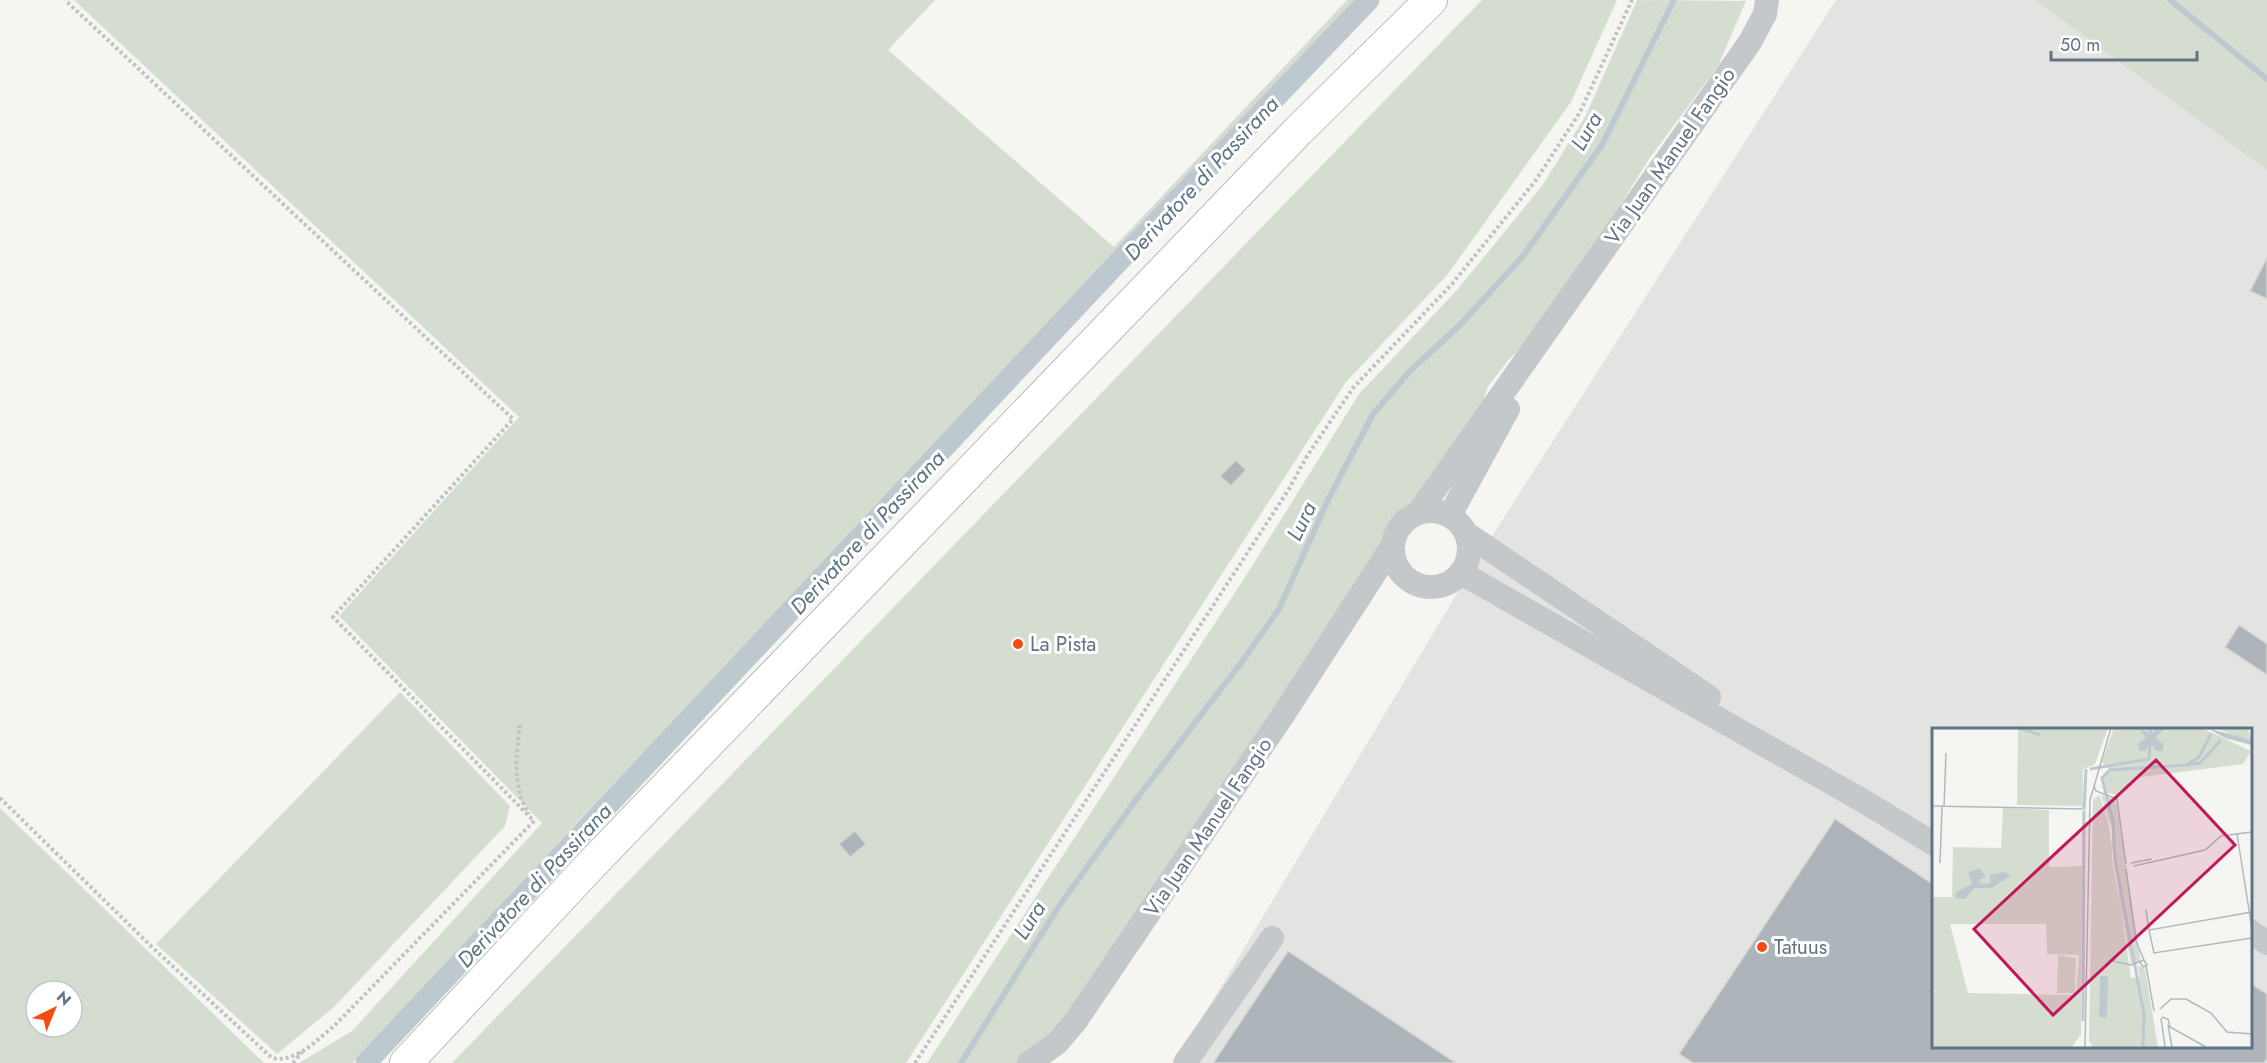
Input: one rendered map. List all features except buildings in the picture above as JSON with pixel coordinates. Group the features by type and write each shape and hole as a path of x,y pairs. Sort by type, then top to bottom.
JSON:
{"main road":[{"path":"406,1063 590,866 1207,225 1298,131 1431,0"}],"street":[{"name":"Via Juan Manuel Fangio","path":"1029,1063 1057,1043 1075,1022 1283,716 1372,579 1393,545 1395,534 1401,525 1419,512 1750,42 1765,14 1767,0"},
{"name":"Via Juan Manuel Fangio","path":"1450,515 1563,307"},
{"path":"1419,512 1440,511 1450,515 1460,523 1467,534 1860,800"},
{"path":"1393,545 1396,565 1401,573 1420,586 1431,588 1453,581 1461,573 1470,554 1467,534"},
{"path":"1372,579 1401,573"},
{"path":"1461,573 1932,843"},
{"path":"2252,932 2267,943"},
{"path":"1185,1063 1272,938"}],"path":[{"path":"65,0 513,419 333,616 534,821"},
{"path":"915,1063 1353,388 1452,284 1536,180 1580,112 1632,0"},
{"path":"520,725 515,765 525,807 534,821"},
{"path":"0,798 153,948 272,1058 282,1060 303,1051"},
{"path":"293,1063 303,1051 334,1026 534,821"}],"shaded area":[{"path":"74,0 935,0 888,50 1114,247 1347,0 1364,0 580,819 353,1063 299,1063 352,1031 542,823 339,616 519,417"},
{"name":"La Pista","path":"1482,0 1617,0 1571,102 1448,274 1346,382 906,1063 452,1063"},
{"path":"1637,0 1746,1 1718,66 1649,159 1543,329 1509,359 1487,388 1483,403 1070,1017 1017,1063 927,1063 1249,571 1359,394 1457,290 1542,186 1586,115"},
{"path":"1836,0 2035,0 2267,166 2267,1063 1175,1063 1485,547"},
{"path":"2035,0 2267,0 2267,170"},
{"path":"400,692 510,806 505,826 334,1007 277,1054 156,944"},
{"path":"0,808 264,1063 0,1063"}],"waterway":[{"name":"Derivatore di Passirana","path":"366,1063 1124,256 1369,0"},
{"name":"Lura","path":"961,1063 1059,906 1279,609 1328,500 1373,414 1411,370 1460,325 1523,256 1602,145 1674,0"},
{"name":"Lura","path":"2170,0 2267,79"}],"place":[{"name":"La Pista","path":"1018,644"},
{"name":"Tatuus","path":"1762,947"}]}
